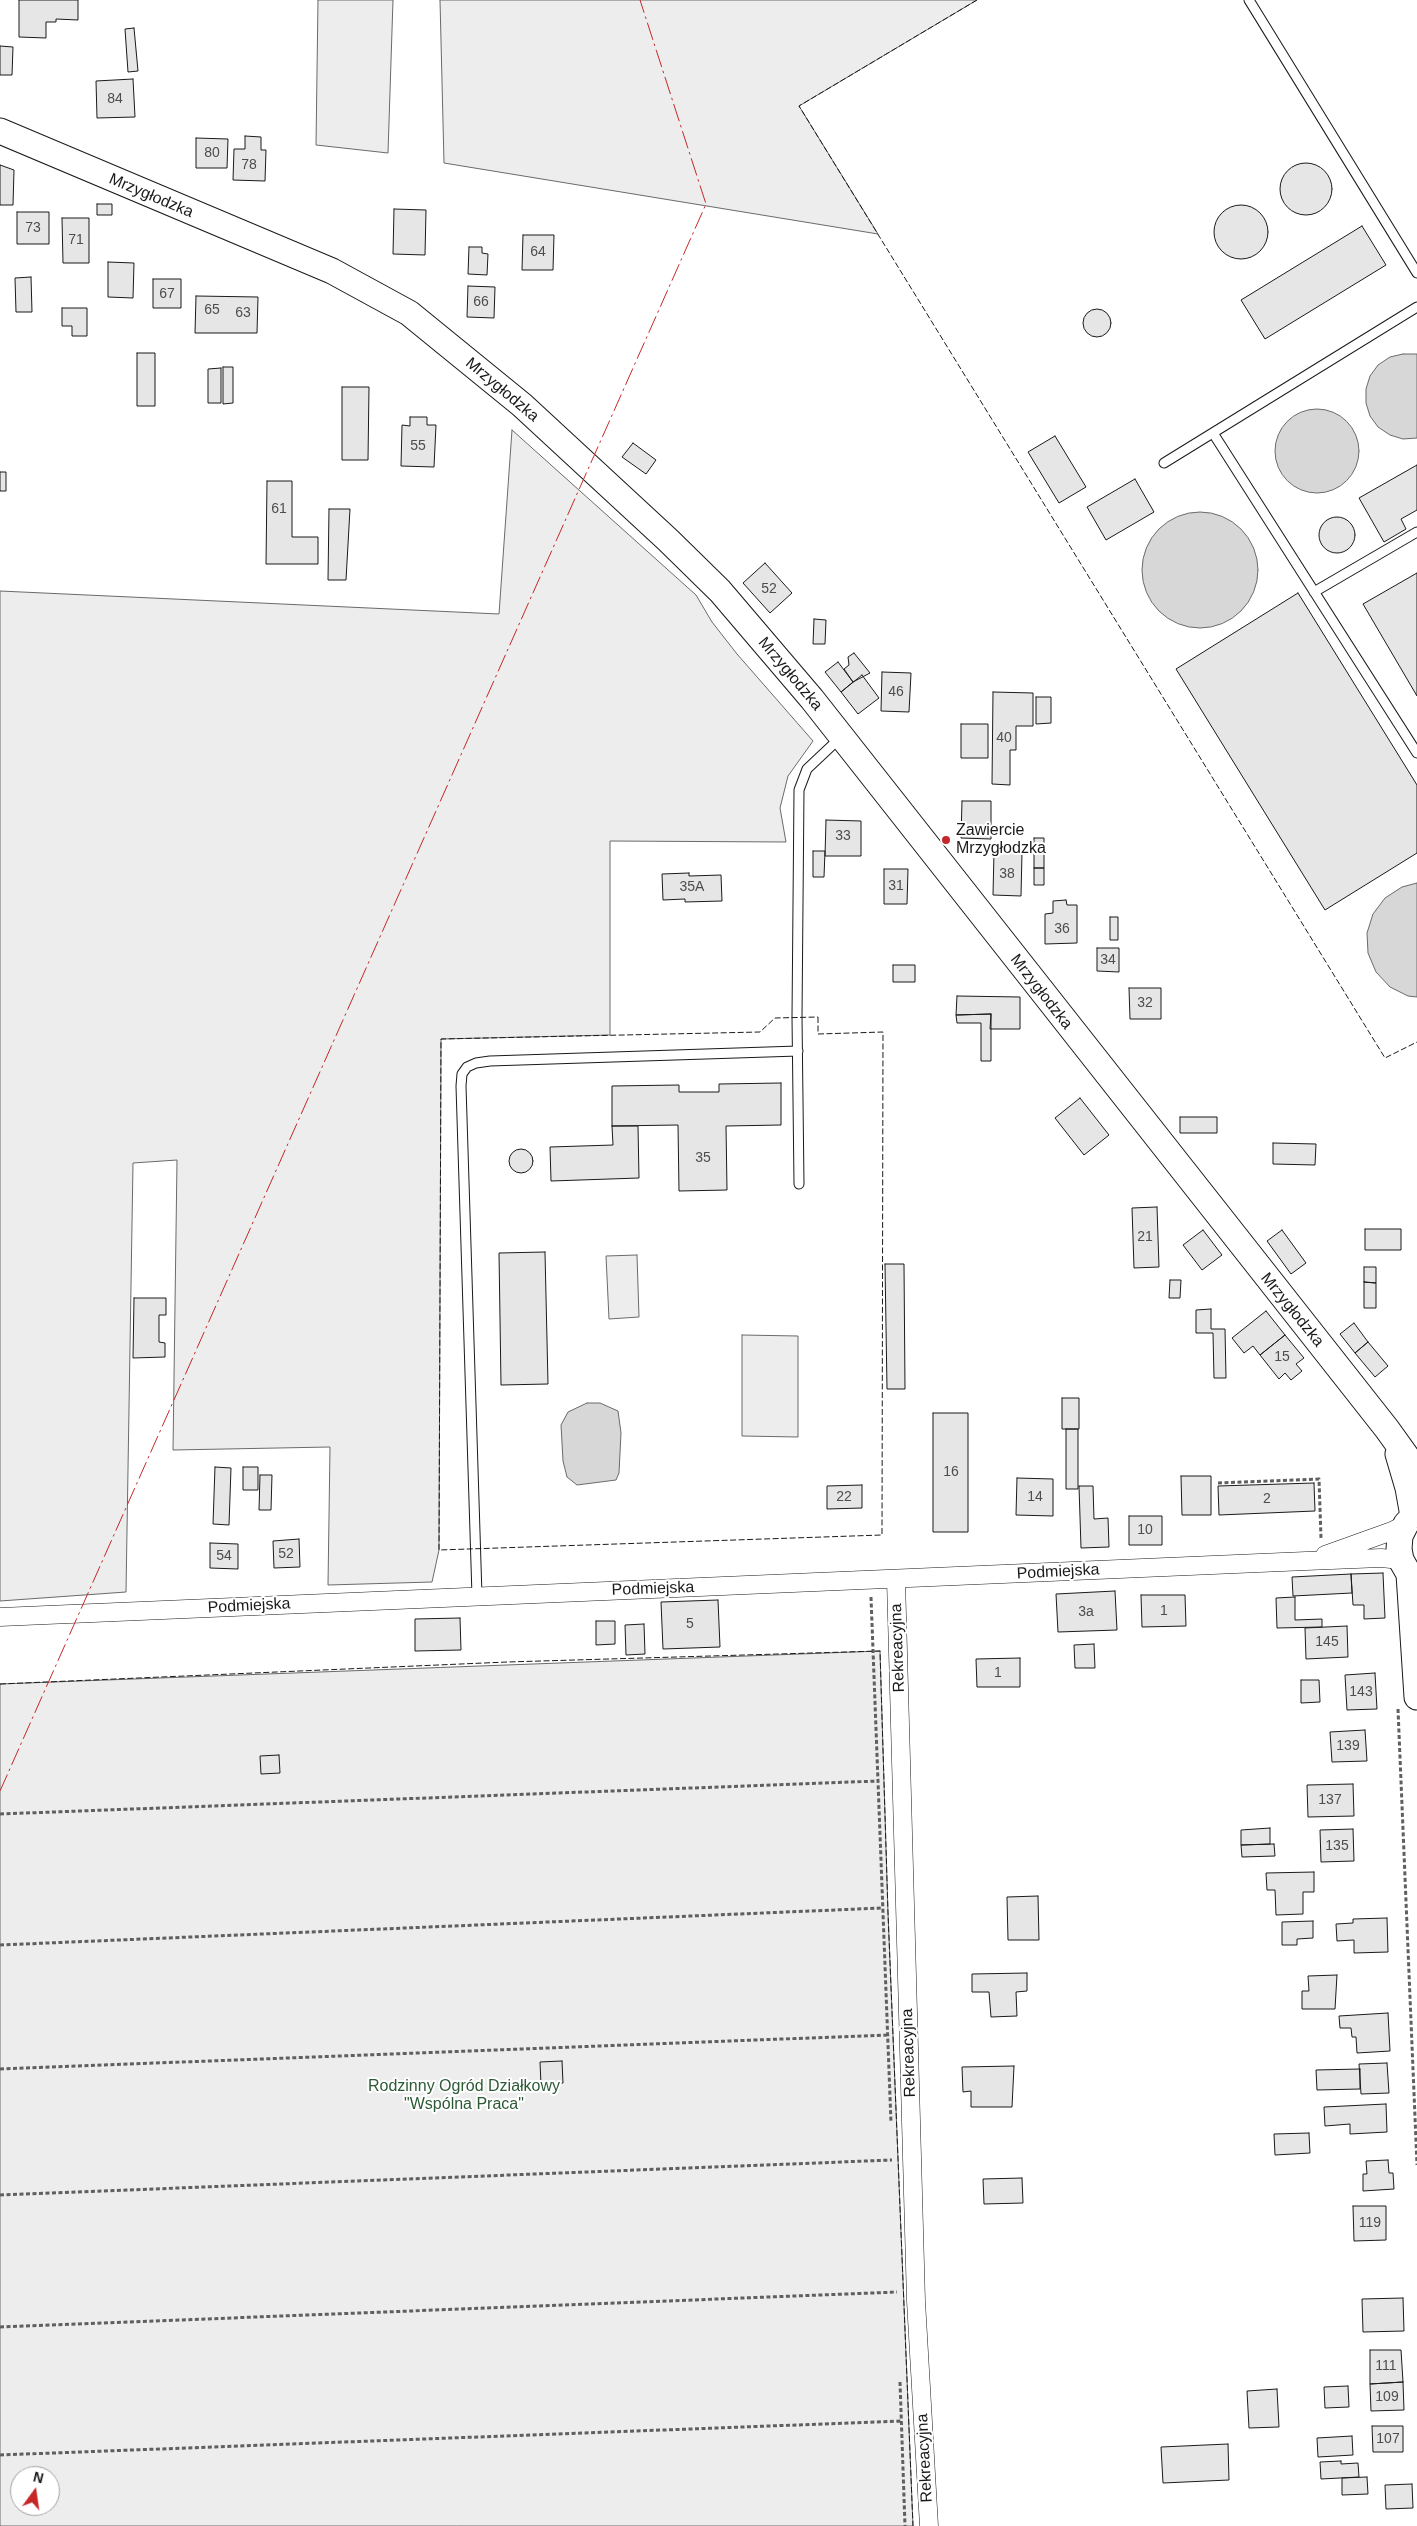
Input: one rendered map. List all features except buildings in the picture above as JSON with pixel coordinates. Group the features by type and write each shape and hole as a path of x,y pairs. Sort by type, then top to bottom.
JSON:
{"street":[{"name":"Mrzygłodzka","path":"0,131 332,271 409,313 522,405 696,566 766,644 841,737 1387,1429 1417,1471"},
{"name":"Mrzygłodzka","path":"1393,1439 1408,1488 1412,1517"},
{"name":"Podmiejska","path":"1306,1561 1392,1531 1412,1517"},
{"path":"1407,1701 1416,1650 1409,1572 1399,1548 1400,1536 1412,1517"},
{"name":"Podmiejska","path":"0,1618 1381,1558 1409,1572"},
{"name":"Rekreacyjna","path":"896,1580 916,2301 928,2526"}],"lane":[{"path":"1249,0 1417,273"},
{"path":"1164,463 1417,307"},
{"path":"1212,433 1417,753"},
{"path":"1314,592 1417,532"},
{"path":"799,1184 799,790 807,769 841,737"},
{"path":"477,1596 461,1096 462,1074 467,1067 476,1063 490,1061 798,1051"}],"path":[{"path":"1218,1483 1319,1479 1322,1546"},
{"path":"870,1581 891,2131"},
{"path":"1407,1701 1417,2165"},
{"path":"0,1814 878,1781"},
{"path":"0,1944 882,1908"},
{"path":"0,2069 887,2035"},
{"path":"892,2151 892,2170"},
{"path":"0,2195 892,2160"},
{"path":"896,2283 897,2302"},
{"path":"0,2328 897,2292"},
{"path":"900,2381 906,2526"},
{"path":"0,2454 902,2421"}],"shaded area":[{"path":"318,0 393,0 388,153 316,145"},
{"path":"440,0 977,0 799,106 878,234 444,163"},
{"path":"1403,354 1417,354 1417,438 1403,439 1390,435 1378,427 1370,416 1366,403 1366,389 1370,376 1378,365 1390,357"},
{"path":"1309,409 1325,409 1341,416 1352,427 1359,443 1356,467 1347,481 1341,486 1325,493 1309,493 1293,486 1282,475 1275,459 1275,443 1282,427 1293,416"},
{"path":"512,430 696,595 712,622 737,654 813,741 788,776 780,808 786,842 610,841 610,1035 441,1039 439,1550 432,1582 328,1585 330,1447 173,1450 177,1160 133,1163 126,1592 0,1601 0,591 499,614"},
{"path":"1200,512 1222,516 1241,529 1254,548 1258,570 1254,592 1241,611 1222,624 1200,628 1178,624 1159,611 1146,592 1142,570 1146,548 1159,529 1178,516"},
{"path":"1417,883 1417,997 1408,996 1390,987 1376,972 1368,953 1367,933 1373,914 1385,898 1402,887"},
{"path":"637,1255 639,1317 609,1319 606,1256"},
{"path":"742,1335 798,1336 798,1437 742,1436"},
{"path":"587,1403 600,1403 618,1411 621,1433 619,1473 616,1480 577,1485 567,1477 563,1461 561,1425 568,1412"},
{"name":"Rodzinny Ogród Działkowy \"Wspólna Praca\"","path":"880,1651 888,1913 913,2526 0,2526 0,1684"}],"fence":[{"path":"977,0 799,106 1385,1058 1417,1042"},
{"path":"818,1017 818,1034 883,1032 882,1535 439,1550 441,1039 760,1032 775,1018 818,1017"},
{"path":"0,1684 507,1662 880,1651 888,1913 913,2526"}],"power":[{"path":"0,1791 706,204 640,0"}],"place":[{"name":"Zawiercie Mrzygłodzka","path":"946,840"}]}
